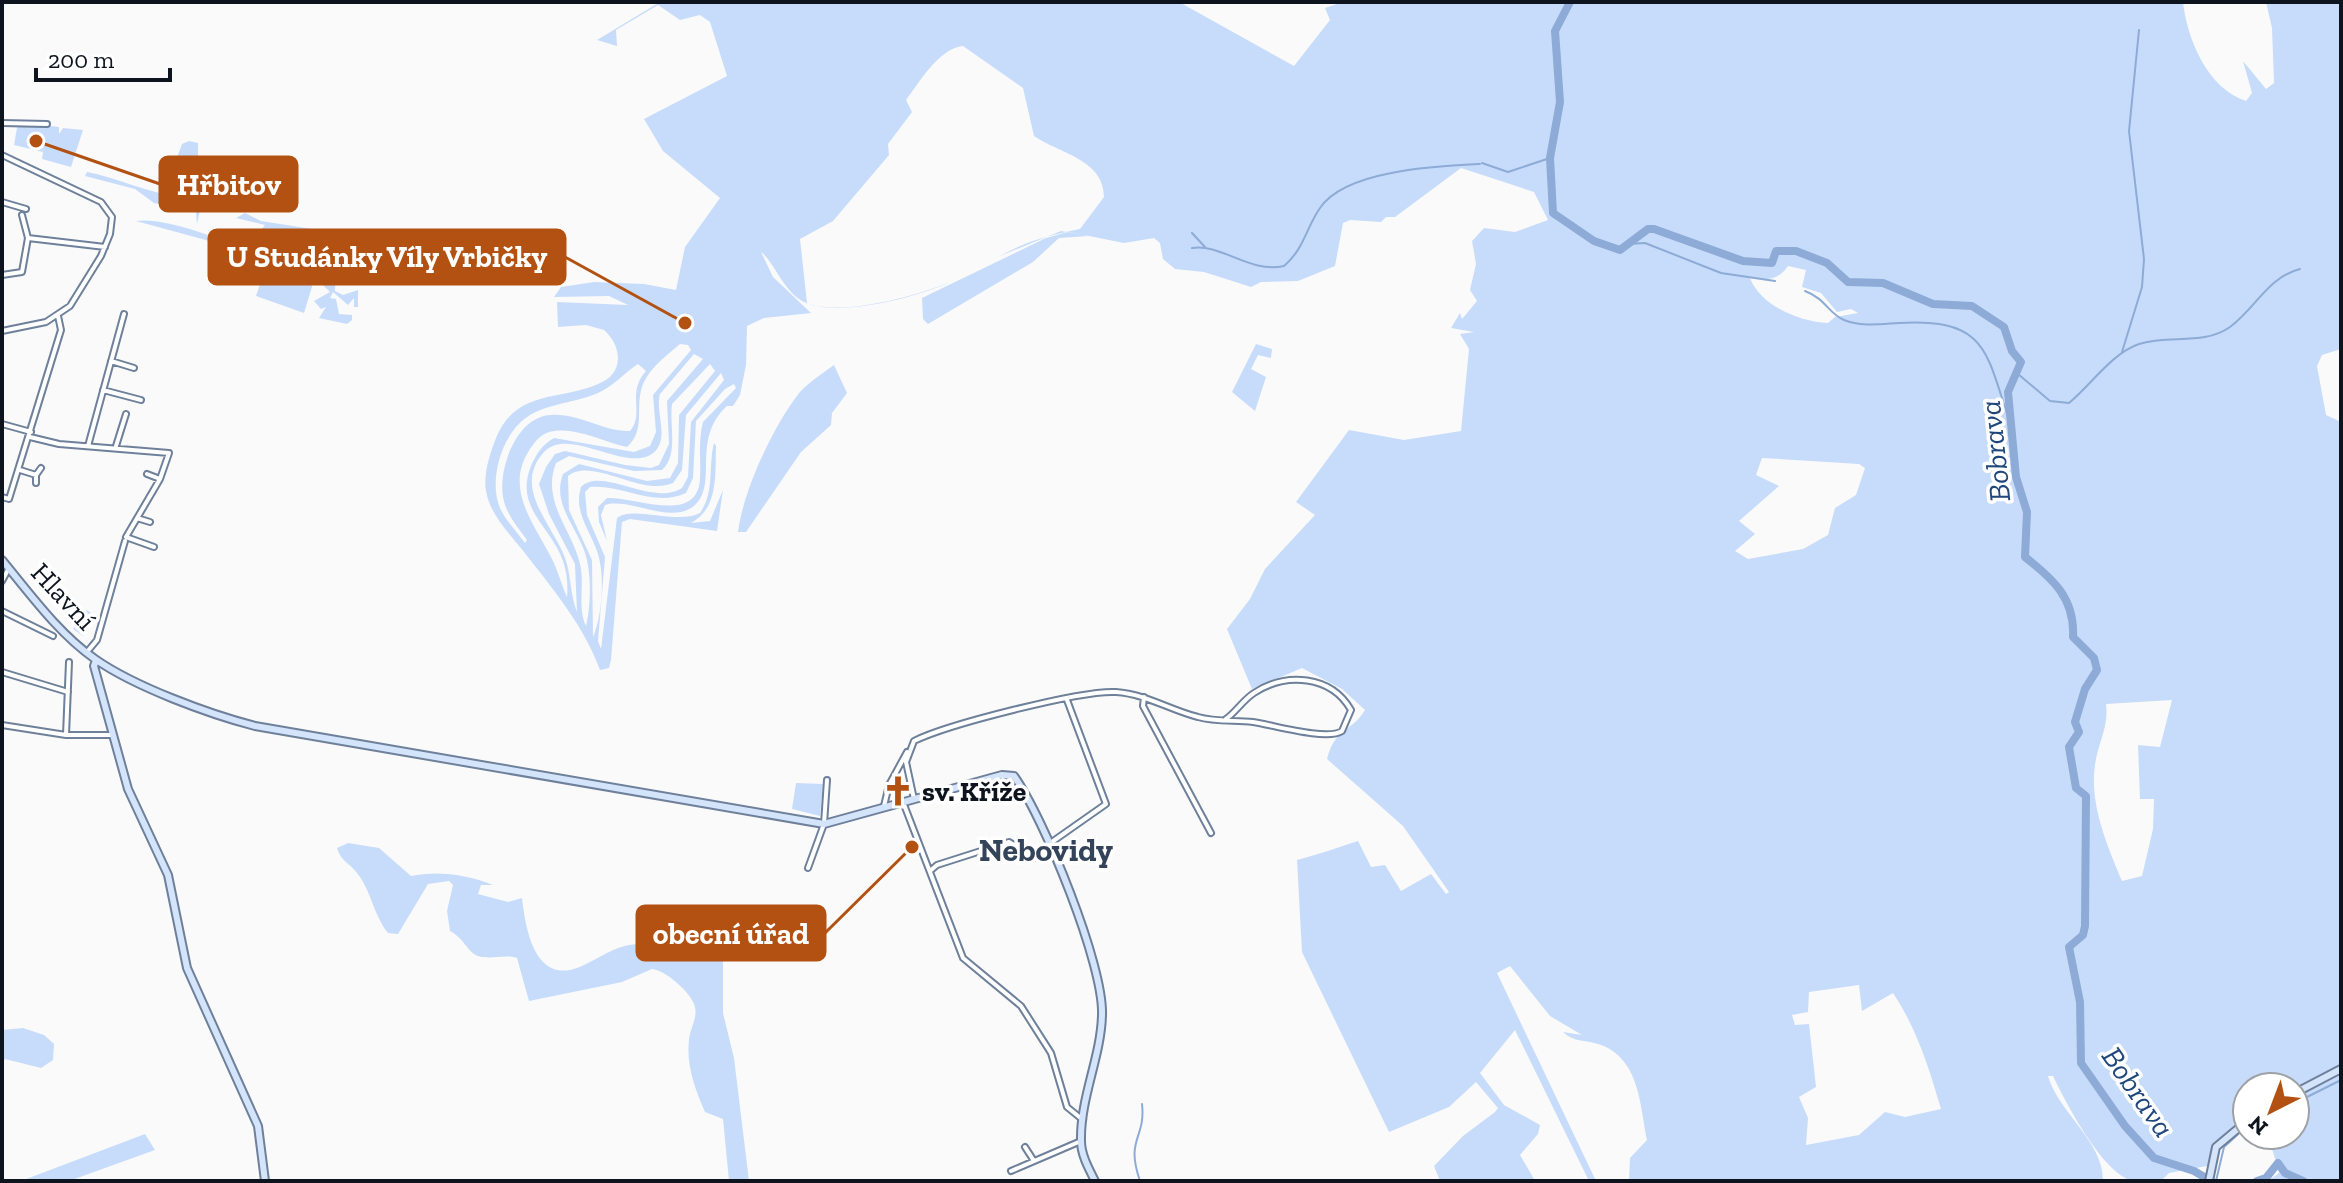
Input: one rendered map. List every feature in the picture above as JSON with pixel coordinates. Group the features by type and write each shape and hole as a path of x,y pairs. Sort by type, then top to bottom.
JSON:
{"street":[{"path":"2,123 47,124"},
{"path":"2,155 105,204 111,212 112,223 105,247 73,302 58,316 34,327 2,331"},
{"path":"2,202 26,209"},
{"path":"2,275 22,272 28,238 22,215"},
{"path":"28,238 105,247"},
{"path":"88,446 124,314"},
{"path":"2,497 9,499 20,470 61,330 58,316"},
{"path":"111,361 134,368"},
{"path":"103,390 141,400"},
{"path":"116,446 126,414"},
{"path":"2,424 31,434 88,446 116,446 169,453 160,479 126,537 154,547"},
{"path":"36,483 36,475 41,468"},
{"path":"20,470 36,475"},
{"path":"147,474 160,479"},
{"path":"137,518 150,522"},
{"path":"87,652 97,640 125,541"},
{"name":"Hlavní","path":"2,560 96,660 203,710 255,726 824,824"},
{"path":"2,581 9,568"},
{"path":"2,611 53,636"},
{"path":"96,660 112,735 128,789 168,875 187,968 258,1126 265,1181"},
{"path":"66,735 69,662"},
{"path":"2,672 68,692"},
{"path":"884,808 895,771 914,741 952,726 1067,700 1114,692 1144,697 1196,717 1226,719 1331,737 1347,725 1351,710 1338,695 1325,687 1295,678 1258,691 1226,719"},
{"path":"1144,697 1143,706 1211,833"},
{"path":"1049,844 1106,804 1067,700"},
{"path":"2,725 66,735 112,735"},
{"path":"908,750 906,762 914,799"},
{"path":"824,824 1002,775 1014,776 1029,797 1084,934 1101,1004 1102,1015 1081,1141 1095,1181"},
{"path":"808,868 824,824 827,780"},
{"path":"903,802 963,958 1021,1006 1051,1053 1067,1107 1083,1120"},
{"path":"930,871 937,865 1009,842 1035,858 1053,855"},
{"path":"2311,1085 2341,1069"},
{"path":"2210,1178 2216,1147 2231,1134"},
{"path":"1011,1171 1081,1141"},
{"path":"1025,1147 1034,1161"}],"shaded area":[{"path":"660,2 1179,2 1294,66 1330,20 1325,8 1343,2 2183,2 2189,31 2210,74 2233,95 2246,101 2252,93 2243,61 2266,89 2274,83 2272,28 2266,2 2341,2 2341,349 2322,355 2317,366 2326,415 2341,422 2341,1065 2311,1081 2311,1071 2231,1071 2231,1131 2214,1145 2207,1166 2169,1173 2161,1181 2141,1182 2119,1174 2096,1150 2053,1076 2048,1076 2061,1102 2096,1153 2103,1181 1629,1181 1630,1158 1647,1140 1636,1084 1630,1071 1612,1050 1575,1039 1563,1032 1582,1035 1550,1016 1510,966 1497,973 1596,1181 1589,1181 1515,1030 1480,1073 1504,1105 1540,1125 1538,1134 1520,1155 1534,1179 1440,1181 1434,1166 1463,1136 1498,1108 1476,1082 1449,1107 1389,1132 1302,952 1297,860 1358,841 1371,867 1385,865 1401,891 1431,874 1446,894 1449,892 1403,826 1327,759 1334,741 1365,710 1342,689 1302,668 1252,689 1227,629 1250,599 1265,569 1315,515 1296,502 1349,430 1404,440 1461,431 1469,349 1460,334 1474,332 1451,328 1460,313 1462,319 1477,301 1470,290 1476,264 1472,241 1484,228 1515,232 1548,220 1534,192 1461,168 1395,217 1386,217 1381,222 1350,220 1343,223 1335,266 1298,281 1261,282 1251,287 1204,272 1175,269 1163,259 1160,243 1154,238 1124,243 1089,236 1059,238 1033,262 928,324 923,319 922,298 1046,238 1080,229 1104,197 1102,184 1088,165 1034,136 1023,88 963,46 954,48 930,67 906,100 912,112 888,144 889,155 833,221 800,239 807,303 793,294 761,252 773,277 811,313 764,318 747,326 746,365 740,395 733,406 727,406 716,419 710,432 705,484 696,504 676,513 627,505 605,505 601,515 607,541 599,522 598,507 607,498 662,505 688,502 696,493 700,479 703,422 736,388 734,384 725,389 696,421 693,478 686,493 662,498 602,487 590,487 585,492 587,515 605,557 598,641 601,649 617,518 633,513 679,517 700,513 708,496 714,443 716,446 711,499 707,509 691,523 710,521 723,490 717,531 630,519 622,522 611,660 609,668 600,670 567,608 501,524 488,500 485,478 496,438 505,421 517,410 544,398 590,387 604,381 615,370 617,349 604,330 586,325 558,327 557,302 628,305 609,296 554,297 561,287 594,282 644,284 676,290 685,247 720,198 663,151 644,119 727,76 710,22 700,15 680,20 658,5 616,30 617,46 597,40","holes":["1788,266 1806,270 1802,287 1821,293 1837,312 1851,309 1858,313 1835,317 1828,323 1817,322 1771,304 1750,278 1776,277","680,344 688,345 691,350 653,395 656,432 650,446 634,452 554,438 535,457 527,481 527,494 530,505 563,561 567,597 524,504 520,491 523,463 537,440 554,431 582,433 627,447 636,433 640,395 645,380","694,354 703,359 667,401 669,444 659,465 651,468 625,465 565,451 555,454 539,484 549,514 575,564 577,612 562,550 534,494 532,479 535,465 545,451 556,445 570,444 618,456 647,457 660,443 660,394","638,364 646,371 637,387 636,418 630,431 551,415 528,424 512,446 504,472 503,497 509,514 527,540 525,543 502,513 497,497 497,471 511,434 535,412 598,393","710,364 715,371 679,415 678,463 670,478 647,481 579,464 563,474 560,485 562,504 584,550 588,568 590,598 586,626 582,611 580,564 552,490 556,463 569,456 634,471 662,470 672,448 672,404","721,373 724,380 691,422 688,477 682,488 670,493 657,493 601,481 581,487 579,505 598,554 602,585 593,637 592,560 569,510 568,476 578,471 590,471 646,485 673,483 682,470 686,415","1762,458 1859,464 1865,468 1856,495 1835,508 1828,535 1803,549 1748,559 1735,551 1755,534 1739,521 1779,486 1756,475","2172,700 2160,747 2138,745 2140,799 2154,799 2153,829 2142,876 2122,881 2101,825 2095,795 2095,765 2106,720 2106,704","1859,985 1862,1011 1893,993 1916,1035 1941,1109 1905,1117 1885,1112 1859,1135 1806,1145 1808,1118 1799,1097 1816,1087 1809,1024 1795,1025 1792,1015 1808,1012 1809,992"]},
{"path":"18,122 59,127 59,134 63,128 83,130 71,167 42,159 43,152 14,145"},
{"path":"189,141 198,143 198,168 188,168 176,160 182,144"},
{"path":"87,172 178,197 193,187 204,192 197,224 196,211 154,203 135,189 85,176"},
{"path":"245,213 261,221 325,231 323,247 336,258 335,291 343,295 358,290 358,307 354,307 354,298 348,305 333,292 330,298 336,299 339,314 352,315 352,320 347,324 319,318 326,307 321,309 314,301 330,292 318,280 314,280 304,313 256,296 268,261 258,261 213,242 136,221 153,221 198,231 310,275 313,258 291,248 292,245 281,244 285,241 281,236 261,230 265,225 236,218"},
{"path":"1047,237 1000,256 1019,246"},
{"path":"950,282 936,288 897,300 874,304 840,308 879,303"},
{"path":"1256,344 1272,349 1271,358 1258,355 1251,369 1266,377 1255,411 1232,392"},
{"path":"834,365 847,393 832,413 831,425 801,452 746,532 738,532 753,478 780,422 800,392"},
{"path":"87,610 96,617 83,636 73,629"},
{"path":"796,783 823,784 820,816 792,809"},
{"path":"348,843 379,848 411,876 431,873 463,876 493,885 481,885 478,894 508,902 522,898 531,941 537,954 545,964 555,969 569,970 620,947 644,944 645,937 673,944 683,943 713,917 723,955 723,1013 734,1058 749,1181 729,1181 723,1119 705,1112 690,1068 688,1049 694,1004 676,982 652,969 622,982 529,1001 517,958 478,956 450,931 447,911 453,885 449,881 428,884 398,934 388,933 362,880 339,853 337,848"},
{"path":"23,1028 44,1035 54,1044 53,1060 41,1068 5,1059 2,1064 2,1030"},
{"path":"2341,1072 2341,1181 2268,1181 2279,1173 2273,1151 2311,1151 2311,1088"},
{"path":"145,1134 155,1150 69,1181 21,1181"}],"waterway":[{"name":"Bobrava","path":"1570,2 1555,31 1560,102 1550,158 1553,213 1594,241 1620,250 1648,229 1654,229 1743,261 1772,263 1776,251 1796,251 1827,263 1848,282 1883,283 1933,304 1972,306 2004,327 2012,351 2021,362 2008,392 2016,477 2027,512 2025,557 2045,573 2066,600 2073,623 2073,637 2094,658 2097,670 2085,689 2075,722 2079,732 2069,747 2076,788 2086,796 2085,926 2083,935 2069,947 2080,1002 2081,1063 2125,1126 2154,1158 2194,1171 2211,1181"},
{"path":"2122,352 2142,287 2144,259 2129,131 2139,30"},
{"path":"1482,163 1508,172 1550,158"},
{"path":"1192,248 1214,250 1259,266 1284,266 1296,253 1320,208 1332,195 1350,185 1394,172 1480,164"},
{"path":"1192,233 1205,247"},
{"path":"1627,244 1645,243 1721,273 1775,281"},
{"path":"2018,374 2050,401 2069,403 2129,348 2150,341 2220,333 2239,320 2270,286 2300,269"},
{"path":"1805,291 1839,317 1857,324 1928,323 1967,334 1979,344 1988,359 2010,423"},
{"path":"2311,1095 2341,1080"},
{"path":"1140,1181 1135,1147 1142,1104"},
{"path":"2216,1181 2224,1147 2231,1141"},
{"name":"Bobrava","path":"2257,1181 2266,1178 2278,1163 2285,1173 2303,1181"}],"place":[{"name":"Hřbitov","path":"36,141"},
{"name":"U Studánky Víly Vrbičky","path":"685,323"},
{"name":"sv. Kříže","path":"898,791"},
{"name":"obecní úřad","path":"912,847"}],"district":[{"name":"Nebovidy","path":"1046,850"}]}
